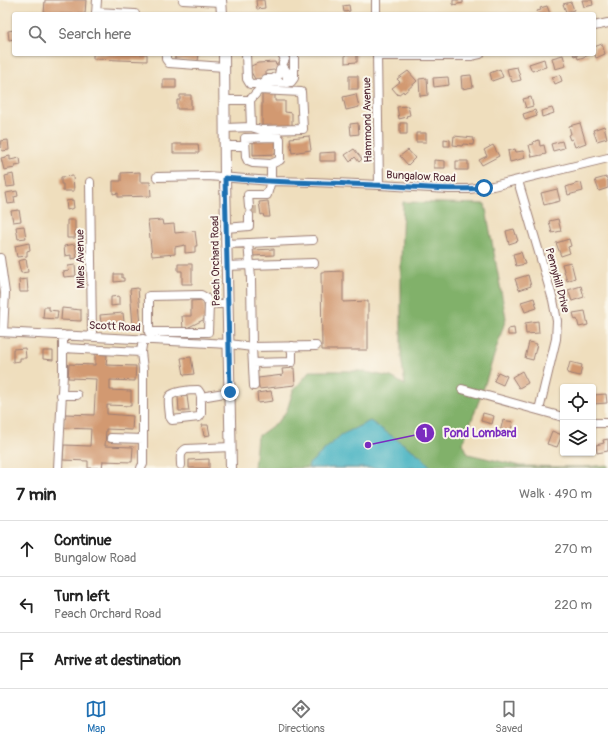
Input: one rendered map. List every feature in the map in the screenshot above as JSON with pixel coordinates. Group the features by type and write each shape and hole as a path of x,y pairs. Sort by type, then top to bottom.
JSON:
{"main road":[{"path":"221,1 222,12"},
{"name":"Peach Orchard Road","path":"224,56 231,468"}],"street":[{"path":"96,0 96,12"},
{"path":"183,0 221,1"},
{"path":"376,0 376,12"},
{"path":"596,26 608,23"},
{"path":"166,56 166,60 170,63 224,67"},
{"path":"246,56 247,80 250,84 291,82 294,78 285,62"},
{"name":"Hammond Avenue","path":"377,56 379,185"},
{"path":"258,84 265,79 273,79 278,75 285,62"},
{"path":"285,62 287,83"},
{"path":"225,128 251,127 261,130 303,129 301,92 259,90 250,100 251,127"},
{"path":"224,100 250,100"},
{"path":"278,137 280,139 280,160 271,164 253,163 248,161 246,157 245,146 245,138 278,137"},
{"path":"225,146 245,146"},
{"name":"Bungalow Road","path":"157,178 208,176 270,182 313,182 469,189 493,186 608,158"},
{"path":"226,228 253,226 248,195 267,195 270,182 271,164"},
{"name":"Pennyhill Drive","path":"518,180 553,300 557,321 556,339 539,410"},
{"name":"Miles Avenue","path":"90,182 92,336"},
{"path":"226,244 314,240"},
{"path":"248,244 251,279 254,386"},
{"path":"0,258 5,293 2,332"},
{"path":"227,266 314,263"},
{"path":"201,295 206,298 210,304 208,332 172,336 149,332 149,296 201,295"},
{"path":"210,304 228,304"},
{"name":"Scott Road","path":"2,332 143,339 172,336 252,347 316,346"},
{"path":"58,468 62,395 63,334"},
{"path":"141,468 143,464 143,368 141,352 143,339"},
{"path":"253,363 292,362 292,346"},
{"path":"63,348 141,352"},
{"path":"462,389 560,416"},
{"path":"198,390 201,396 201,414 199,417 172,420 170,418 170,395 173,393 198,390"},
{"path":"201,396 230,392"},
{"path":"62,395 77,395"},
{"path":"596,423 608,422"},
{"path":"111,438 143,439"},
{"path":"181,465 182,451 231,447"}],"green space":[{"path":"403,202 485,204 506,318 483,390 463,443 468,454 520,466 583,467 608,465 608,468 254,468 257,437 279,421 287,410 293,391 310,371 360,371 391,377 405,385 401,356"}],"water":[{"path":"370,421 421,456 432,468 308,468 309,464 341,435"}],"building":[{"path":"45,0 86,0 85,12 44,12"},
{"path":"256,0 264,0 265,8 257,9"},
{"path":"453,0 463,0 463,3 453,5"},
{"path":"582,0 592,0 593,5 584,7"},
{"path":"571,2 574,10 566,12 563,4"},
{"path":"349,5 350,11 344,12 343,6"},
{"path":"547,6 549,12 537,12 541,10 540,8"},
{"path":"12,30 12,39 9,40 8,31"},
{"path":"602,44 605,54 596,58 596,46"},
{"path":"93,56 147,56 147,61 93,59"},
{"path":"175,56 199,56 198,61 175,60"},
{"path":"345,56 357,56 357,62 345,63"},
{"path":"563,56 566,66 555,69 552,58"},
{"path":"577,56 586,56 578,59"},
{"path":"290,59 292,63 282,68 266,71 266,76 261,78 255,79 251,72 251,66 258,63 275,62 276,65"},
{"path":"544,59 546,67 532,71 529,64"},
{"path":"517,67 521,80 512,82 507,69"},
{"path":"500,69 503,77 492,81 490,73"},
{"path":"408,71 417,81 404,93 403,91 398,95 392,88 400,82 397,79"},
{"path":"471,75 473,87 462,89 461,76"},
{"path":"560,75 562,81 555,84 552,77"},
{"path":"349,76 358,76 358,89 349,89"},
{"path":"448,77 449,85 434,87 433,78"},
{"path":"427,78 428,95 420,96 419,79"},
{"path":"163,79 176,79 176,88 163,88"},
{"path":"262,92 275,92 275,101 285,101 285,112 292,113 292,126 262,126"},
{"path":"356,94 359,107 346,110 343,97"},
{"path":"180,95 191,95 191,109 177,109 177,100 180,100"},
{"path":"531,97 533,106 526,108 523,99"},
{"path":"408,106 410,115 399,119 397,107"},
{"path":"552,108 554,113 542,117 541,111"},
{"path":"535,110 537,116 525,120 523,114"},
{"path":"358,123 359,134 351,135 350,124"},
{"path":"400,123 407,123 407,134 400,134"},
{"path":"580,123 586,143 575,147 572,139 570,140 568,135 571,134 569,126"},
{"path":"604,126 607,138 597,141 593,130"},
{"path":"416,133 426,133 426,142 416,142"},
{"path":"309,136 311,150 292,153 290,138"},
{"path":"454,136 474,138 473,145 453,145"},
{"path":"277,139 277,154 253,155 253,140"},
{"path":"444,139 450,140 450,146 444,146"},
{"path":"8,140 9,150 2,151 0,141"},
{"path":"539,140 540,146 544,145 546,154 532,157 529,145 534,144 533,142"},
{"path":"562,141 564,148 553,151 551,144"},
{"path":"173,144 198,144 199,153 173,153"},
{"path":"493,145 499,156 482,165 479,160 487,156 484,150"},
{"path":"354,149 362,159 359,162 355,157 350,162 345,155"},
{"path":"515,149 516,152 523,151 525,158 510,162 508,151"},
{"path":"408,150 415,158 408,165 400,156"},
{"path":"336,152 336,161 320,161 320,153"},
{"path":"10,156 10,160 20,158 21,165 4,170 1,158"},
{"path":"434,160 445,161 445,168 434,168"},
{"path":"456,161 468,161 468,170 456,170"},
{"path":"140,172 140,182 150,182 151,196 118,197 118,193 113,194 113,181 121,181 121,173"},
{"path":"13,174 15,186 7,187 5,176"},
{"path":"73,176 74,191 63,191 61,177"},
{"path":"606,177 608,181 608,188 599,191 595,180"},
{"path":"581,182 583,191 568,195 566,187"},
{"path":"557,189 560,201 544,205 541,193"},
{"path":"17,191 18,196 14,197 15,203 8,204 6,193"},
{"path":"73,200 74,208 67,210 66,201"},
{"path":"268,201 270,217 264,217 263,214 261,215 259,202"},
{"path":"19,210 21,221 13,222 11,211"},
{"path":"558,219 561,231 552,233 549,221"},
{"path":"67,220 75,220 75,238 67,238"},
{"path":"162,220 163,225 174,224 175,233 195,231 197,246 195,246 195,252 185,253 185,245 175,247 175,254 152,256 148,221"},
{"path":"24,226 26,238 18,239 16,227"},
{"path":"514,229 518,241 509,244 506,231"},
{"path":"569,239 571,246 568,247 570,253 561,256 556,243"},
{"path":"29,243 30,250 27,251 27,256 17,257 15,246"},
{"path":"75,244 77,258 71,259 71,255 65,256 64,246"},
{"path":"274,249 274,255 252,256 252,250"},
{"path":"521,252 525,264 516,266 513,254"},
{"path":"26,259 28,272 21,273 18,261"},
{"path":"571,262 575,278 567,281 562,264"},
{"path":"178,264 192,264 192,284 182,284 182,271 178,271"},
{"path":"75,265 76,276 64,277 63,272 69,271 68,266"},
{"path":"343,271 343,302 368,301 368,350 322,350 321,272"},
{"path":"114,274 122,274 124,281 114,282"},
{"path":"528,275 531,286 519,290 515,279"},
{"path":"27,279 28,292 20,292 19,280"},
{"path":"581,286 584,297 572,301 568,290"},
{"path":"138,288 141,326 133,326 130,289"},
{"path":"119,296 119,305 111,306 111,297"},
{"path":"534,298 537,308 525,312 521,302"},
{"path":"204,300 205,319 183,329 182,316 191,316 191,301"},
{"path":"44,307 49,307 49,310 58,311 57,319 43,318"},
{"path":"62,308 81,310 81,321 61,320"},
{"path":"585,311 588,325 579,327 577,319 575,320 573,313"},
{"path":"123,313 124,322 101,323 100,315"},
{"path":"538,321 539,333 526,334 525,323"},
{"path":"514,328 515,335 508,335 508,329"},
{"path":"529,342 537,344 533,360 525,358"},
{"path":"25,348 26,358 20,358 20,361 13,362 13,349"},
{"path":"43,351 53,351 53,360 43,359"},
{"path":"95,354 107,355 106,365 136,366 135,381 110,380 110,390 131,391 131,406 107,405 107,414 133,416 132,430 106,429 105,446 133,447 132,462 103,461 102,468 88,468 88,461 63,460 64,445 90,446 91,429 64,428 65,414 94,415 96,379 68,378 69,364 95,365"},
{"path":"191,357 194,374 184,375 181,358"},
{"path":"570,362 582,365 580,376 567,373"},
{"path":"294,368 295,385 259,389 258,378 283,375 282,369"},
{"path":"522,371 528,383 519,388 512,377"},
{"path":"498,372 507,376 503,385 494,381"},
{"path":"271,391 273,401 258,403 257,393"},
{"path":"606,394 607,403 596,404 596,395"},
{"path":"187,396 189,411 179,411 178,397"},
{"path":"483,413 494,416 492,424 481,421"},
{"path":"503,420 513,422 510,434 500,432"},
{"path":"202,425 208,425 210,435 204,436"},
{"path":"552,431 560,434 560,440 557,447 547,444"},
{"path":"608,439 608,451 597,453 596,445 604,443 603,440"},
{"path":"209,459 209,468 189,468 189,460"}],"tunnel":[{"path":"253,206 253,215"}],"place":[{"name":"Pond Lombard","path":"368,445"}],"route":[{"path":"230,392 225,178 270,182 313,182 449,189 484,188"}]}
